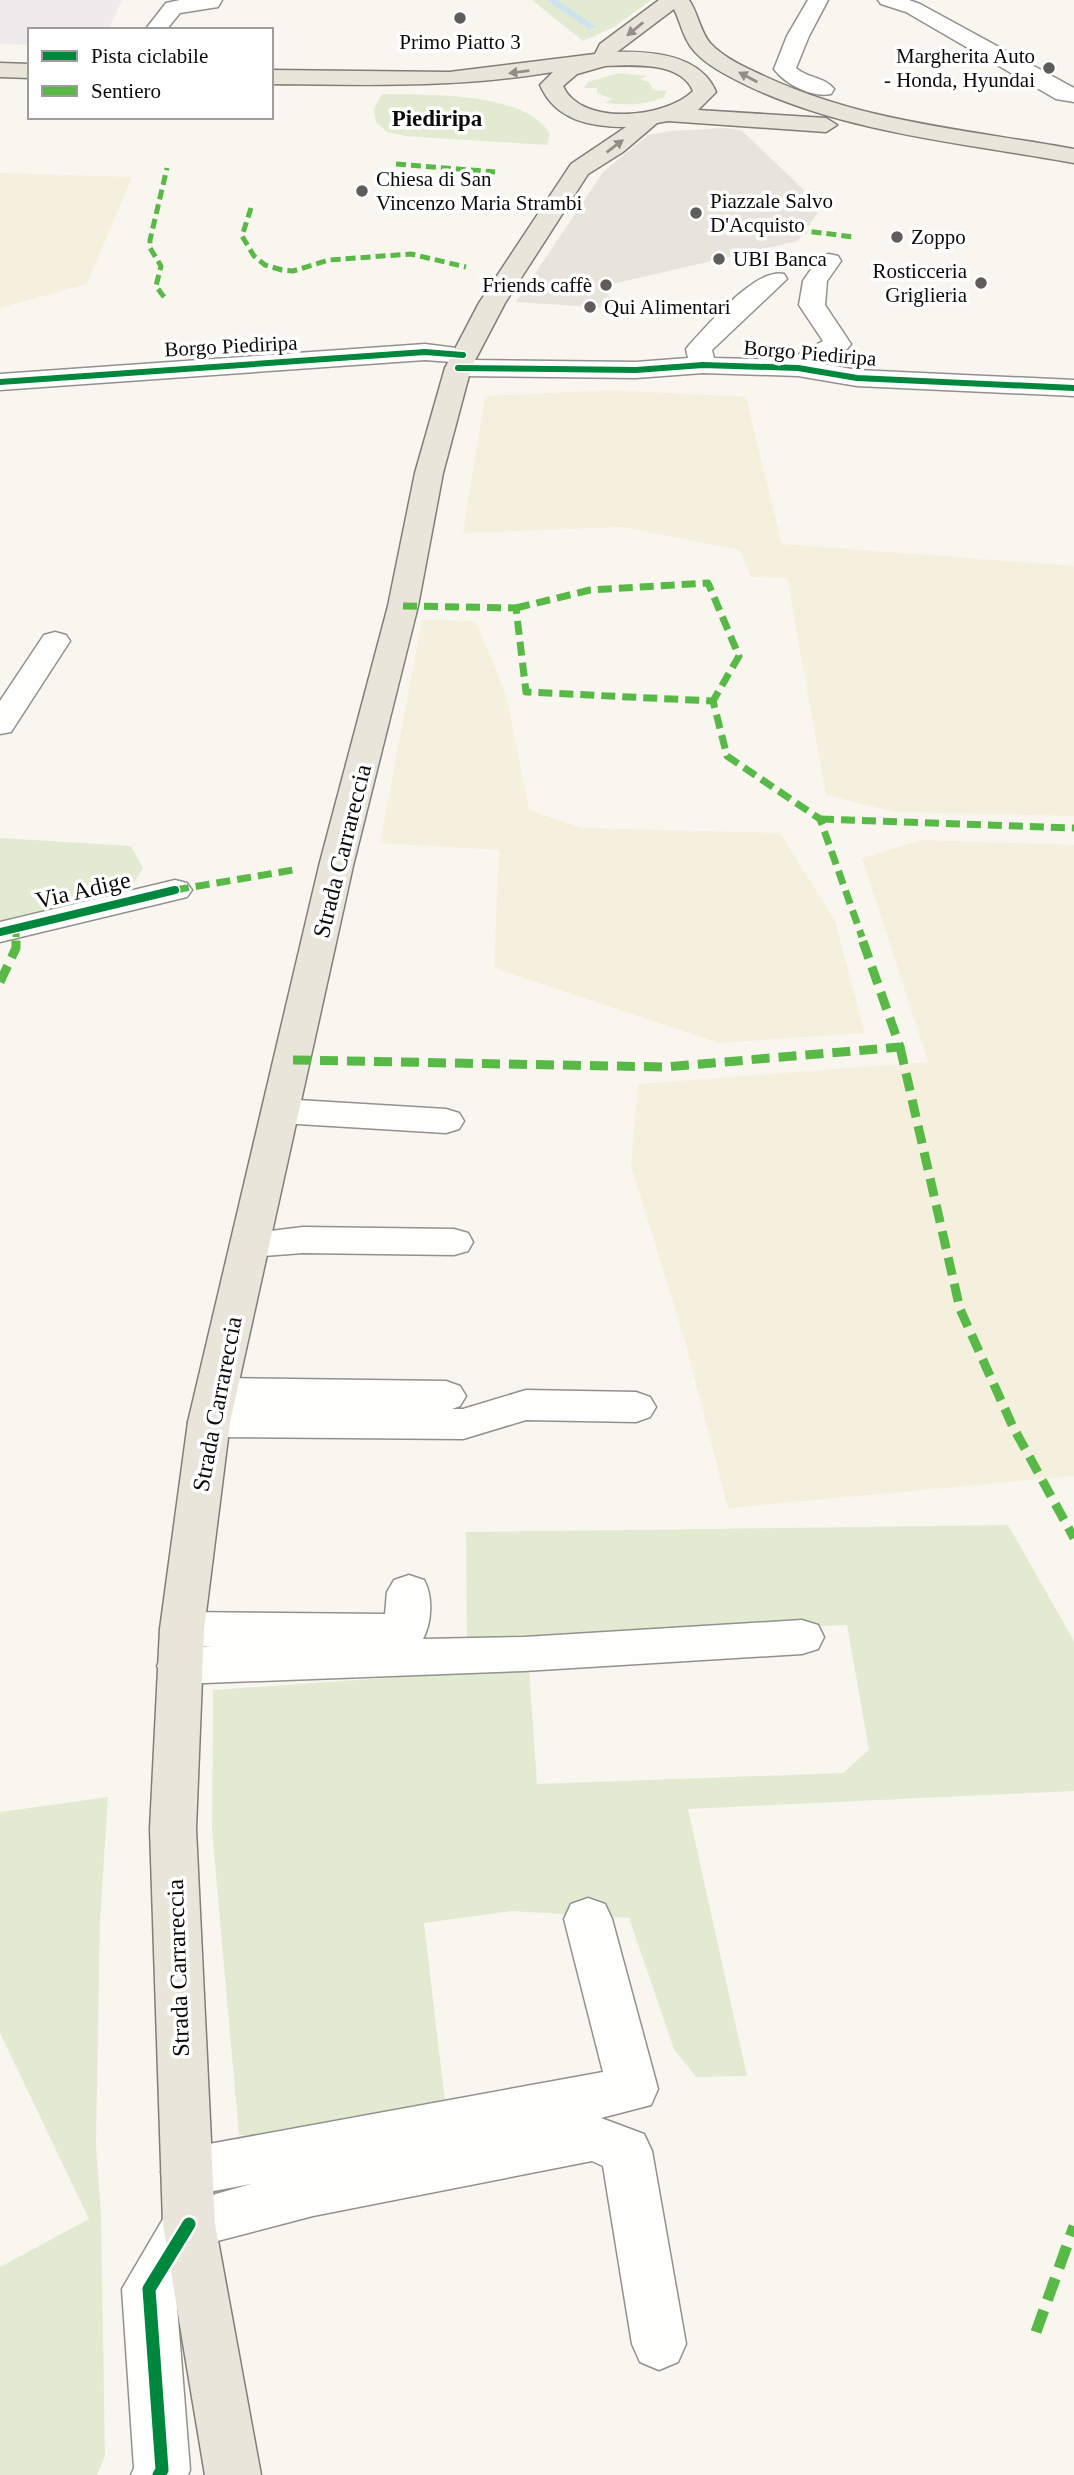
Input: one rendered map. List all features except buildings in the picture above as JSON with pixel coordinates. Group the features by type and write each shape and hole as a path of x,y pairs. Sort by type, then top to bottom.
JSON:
{"main road":[{"path":"678,1 673,47 703,83 705,92 700,101 660,117 579,169 565,118 552,94 551,85 569,69 594,62 608,49 678,1"},
{"path":"678,1 688,11 691,34 703,49 726,65 787,97 842,114 1074,156"},
{"path":"273,76 422,80 594,62 642,60 673,47"},
{"path":"0,70 28,71"},
{"path":"422,80 503,93"},
{"path":"703,83 840,126"},
{"path":"565,118 622,120 660,117 840,126 1074,167"},
{"name":"Strada Carrareccia","path":"233,2475 189,2224 173,1829 180,1648 213,1407 336,866 403,606 429,473 461,361 492,303 579,169"}],"street":[{"path":"156,28 173,6 211,3 212,0"},
{"path":"818,0 798,36 785,69 794,78 823,89"},
{"path":"888,0 912,8 1064,94 1074,95"},
{"path":"798,368 800,362 838,344 812,305 815,281 829,261"},
{"path":"703,365 699,349 747,301 775,279"},
{"name":"Borgo Piediripa","path":"0,382 425,352 461,361 636,370 703,365 798,368 857,378 1074,388"},
{"path":"0,725 55,640"},
{"name":"Via Adige","path":"0,932 175,890"},
{"path":"281,1111 446,1121"},
{"path":"251,1244 303,1240 454,1242"},
{"path":"213,1407 446,1396"},
{"path":"213,1407 463,1424 526,1405 636,1407"},
{"path":"180,1648 405,1631 409,1592"},
{"path":"180,1648 284,1660 524,1654 802,1637"},
{"path":"187,2172 633,2089 588,1919"},
{"path":"159,2475 162,2470 149,2289 189,2224 313,2192 592,2138 626,2151 660,2344"}],"shaded area":[{"path":"0,0 122,0 109,28 28,28 28,45 0,44"},
{"name":"Piazzale Salvo D'Acquisto","path":"724,128 741,130 822,207 798,241 599,287 617,302 632,303 607,308 516,302 603,172 648,135"},
{"path":"0,173 132,177 87,284 0,308"},
{"path":"613,390 746,397 782,544 1074,566 1074,816 894,812 826,795 787,578 751,577 740,550 623,527 463,533 485,396"},
{"path":"422,620 475,621 506,694 529,810 582,828 780,833 835,921 865,1033 719,1043 494,968 499,850 380,843"},
{"path":"922,840 1074,845 1074,1476 728,1508 686,1345 631,1166 638,1084 928,1062 862,858"}],"green space":[{"path":"532,0 651,0 614,27 583,41"},
{"path":"619,73 647,76 640,79 649,82 653,90 667,91 664,97 649,102 619,104 604,103 612,99 597,93 597,88 584,88 588,82"},
{"path":"382,94 474,98 498,103 520,110 537,120 550,134 547,145 405,136 387,132 376,122 374,109"},
{"path":"0,838 131,846 143,868 130,889 0,922"},
{"path":"1008,1525 1074,1641 1074,1791 688,1809 747,2076 696,2077 674,2049 629,1918 511,1911 424,1923 446,2110 291,2136 239,2135 212,1830 213,1690 529,1668 537,1784 843,1773 869,1750 847,1625 467,1640 466,1532"},
{"path":"108,1797 100,1921 96,2145 101,2215 105,2456 97,2475 0,2475 0,2267 89,2219 0,2033 0,1812"}],"waterway":[{"path":"551,0 592,27"}],"marked path":[{"path":"396,164 495,172"},
{"path":"164,297 156,286 161,266 150,248 150,240 167,168"},
{"path":"251,208 242,236 254,256 265,265 282,270 293,271 329,260 411,254 466,267"},
{"path":"752,224 853,237"},
{"path":"516,608 590,590 708,583 739,656 713,701"},
{"path":"293,1060 665,1067 900,1047 820,819 727,756 713,701 526,692 516,608 403,606"},
{"path":"820,819 1074,828"},
{"path":"175,890 299,869"},
{"path":"0,982 16,948 16,928"},
{"path":"900,1047 960,1309 1013,1427 1074,1538"},
{"path":"1036,2332 1074,2226"}],"cycle path":[{"path":"0,382 425,352 463,355"},
{"path":"458,368 636,370 703,365 798,368 857,378 1074,388"},
{"path":"0,932 175,890"},
{"path":"159,2475 162,2470 149,2289 189,2224"}],"place":[{"name":"Primo Piatto 3","path":"460,18"},
{"name":"Margherita Auto - Honda, Hyundai","path":"1049,68"},
{"name":"Chiesa di San Vincenzo Maria Strambi","path":"362,191"},
{"name":"Piazzale Salvo D'Acquisto","path":"696,213"},
{"name":"Zoppo","path":"897,237"},
{"name":"UBI Banca","path":"719,259"},
{"name":"Rosticceria Griglieria","path":"981,283"},
{"name":"Friends caffè","path":"606,285"},
{"name":"Qui Alimentari","path":"590,307"}],"district":[{"name":"Piediripa","path":"437,118"}]}
